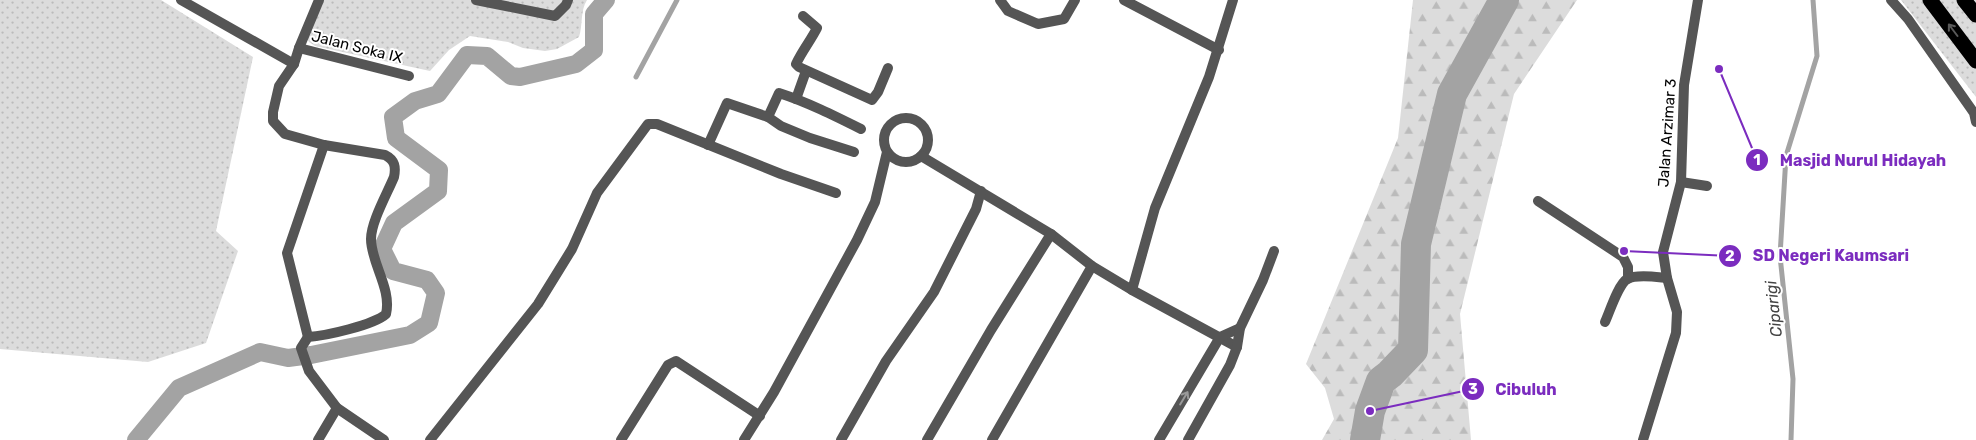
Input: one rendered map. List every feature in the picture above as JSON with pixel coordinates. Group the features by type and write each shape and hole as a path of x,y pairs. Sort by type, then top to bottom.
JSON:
{"highway":[{"path":"1930,0 1976,60"},
{"path":"1964,0 1976,14"}],"street":[{"path":"181,0 294,64"},
{"path":"319,0 294,64 279,86 273,112 273,121 285,134 324,145 385,155 396,168 374,224 371,241 388,308 386,314 375,321 320,336 308,337 300,348 309,371 338,408 384,440"},
{"path":"476,0 555,16 566,5 568,0"},
{"path":"1000,0 1008,11 1038,24 1064,19 1075,0"},
{"path":"1124,0 1219,50"},
{"path":"1132,290 1155,208 1219,50 1233,0"},
{"name":"Jalan Arzimar 3","path":"1643,440 1676,333 1677,312 1667,278 1663,252 1681,182 1684,85 1698,0"},
{"path":"1891,0 1908,18 1974,113 1976,122"},
{"path":"803,16 817,28 796,64 806,71 872,100 878,92 888,68"},
{"name":"Jalan Soka IX","path":"299,48 409,76"},
{"path":"796,98 806,71"},
{"path":"768,117 779,93 796,98 861,129"},
{"path":"708,145 727,103 768,117 781,126 854,152"},
{"path":"744,440 760,416 814,321 875,202 887,152 884,136 887,128 892,122 900,118 916,120 923,126 927,133 928,141 926,149 921,156 912,161 903,162 887,152"},
{"path":"430,440 538,304 572,249 597,193 648,124 657,124 781,174 836,193"},
{"path":"308,337 287,253 324,145"},
{"path":"921,156 1051,234 1092,266 1237,347"},
{"path":"1681,182 1707,186"},
{"path":"842,440 886,361 934,292 976,209 981,191"},
{"path":"1538,201 1623,257 1628,267 1628,279"},
{"path":"927,440 991,330 1051,234"},
{"path":"1188,440 1230,365 1237,347 1240,328 1263,280 1274,251"},
{"path":"992,440 1092,266"},
{"path":"1605,322 1621,285 1628,279 1637,277 1667,278"},
{"path":"1159,440 1220,337 1240,328"},
{"path":"621,440 668,365 676,361 760,416"},
{"path":"318,440 338,408"}],"green space":[{"path":"0,0 161,0 253,57 216,231 238,251 206,343 148,362 0,349"},
{"path":"322,0 587,0 583,9 579,37 557,49 545,51 523,48 508,42 470,36 449,50 430,71 315,46 306,37"},
{"path":"1413,0 1577,0 1514,94 1460,314 1471,440 1322,440 1334,419 1325,388 1306,364 1398,138"},
{"path":"1901,0 1976,0 1976,97"}],"waterway":[{"path":"136,440 179,388 260,352 288,358 311,355 410,335 429,323 436,293 427,280 393,271 382,249 394,223 438,191 439,170 396,138 393,117 415,101 438,94 467,55 487,56 511,76 520,77 576,64 594,50 594,14 606,0"},
{"path":"636,77 677,0"},
{"path":"1365,440 1370,411 1381,381 1413,350 1416,244 1452,94 1504,0"},
{"name":"Ciparigi","path":"1791,440 1793,379 1780,256 1786,156 1817,56 1813,0"}],"place":[{"name":"Masjid Nurul Hidayah","path":"1719,69"},
{"name":"SD Negeri Kaumsari","path":"1624,251"},
{"name":"Cibuluh","path":"1370,411"}]}
